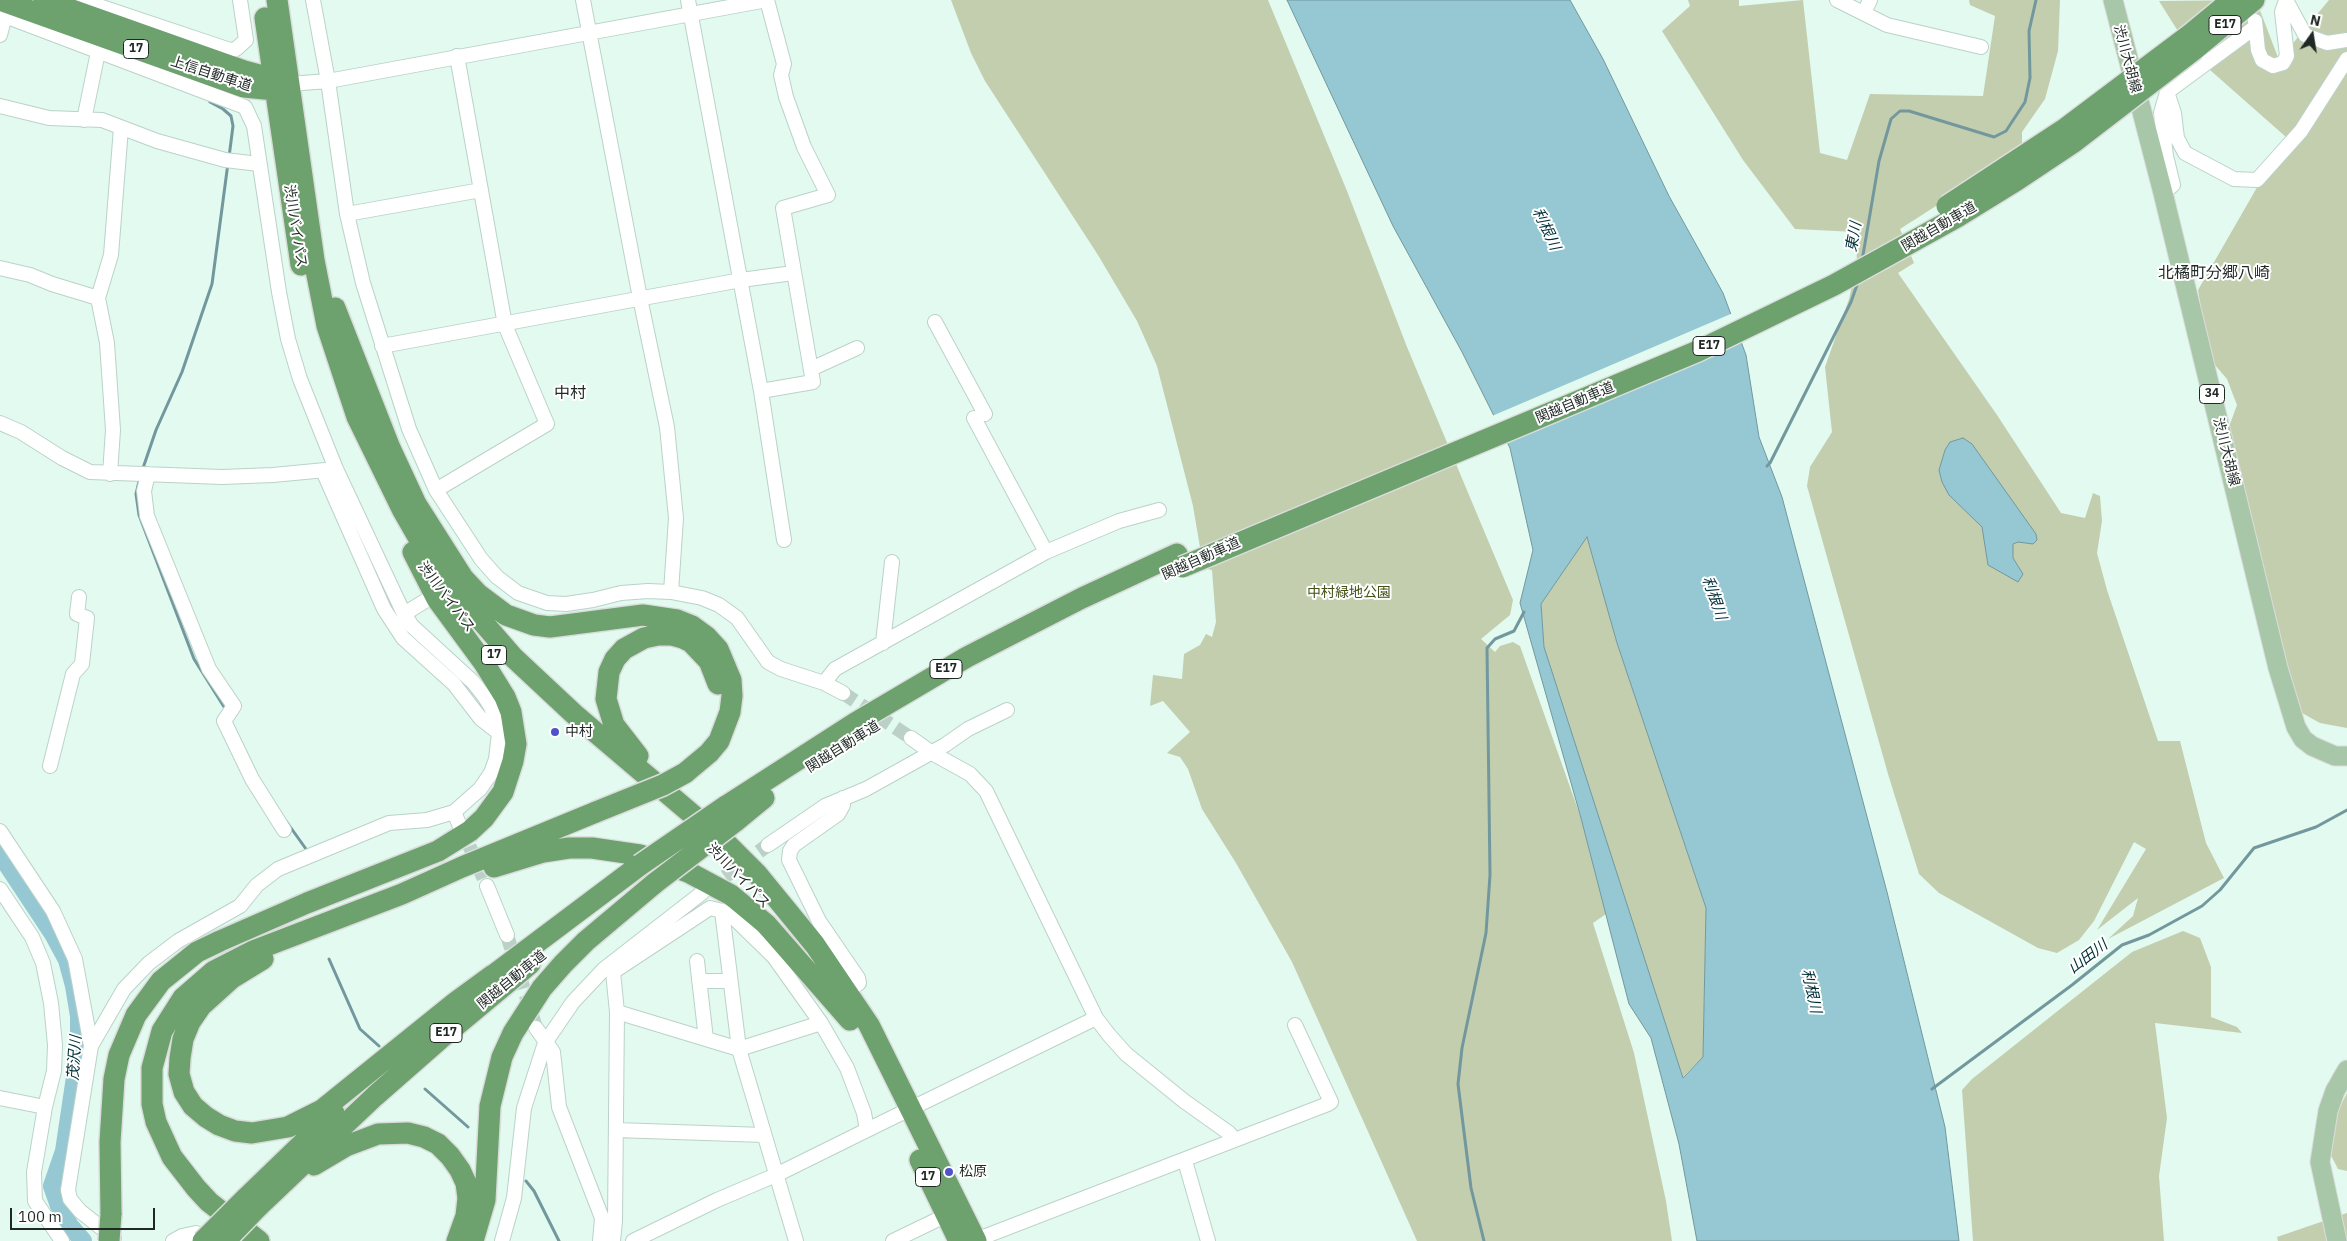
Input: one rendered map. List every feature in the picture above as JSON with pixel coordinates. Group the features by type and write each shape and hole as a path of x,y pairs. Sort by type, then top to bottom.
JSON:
{"highway":[{"name":"渋川バイパス","path":"262,0 279,84 303,184 320,295 342,377 370,447 418,537 460,596 514,658 574,714 698,818 757,874 815,945 848,992 869,1026 904,1111"},
{"name":"渋川バイパス","path":"277,0 279,84 302,271 325,363 354,443 387,509 413,552 451,606 507,668 567,724 688,826 740,877 785,927 850,1020 904,1111"},
{"name":"関越自動車道","path":"2191,43 2232,0"},
{"name":"上信自動車道","path":"50,1 279,84"},
{"name":"上信自動車道","path":"6,5 86,42 244,87 279,84"},
{"name":"関越自動車道","path":"732,815 764,798 916,702 1180,561 1316,494 1627,367 1760,307 1825,275 1955,201 2013,164 2191,43 2254,16"},
{"path":"260,1241 209,1202 183,1174 172,1157 156,1122 151,1095 152,1068 162,1031 170,1014 197,984 214,971 239,957 402,894 594,807 654,777 682,768 709,753 718,741 730,712 732,696 726,664 718,649 707,637 692,626 659,616 626,616 567,626 534,625 506,615 491,606 463,578 416,504 390,448 336,312 303,184"},
{"path":"109,1241 111,1214 110,1134 114,1079 119,1055 136,1015 161,981 197,952 307,903 438,850 470,831 484,818 503,792 511,769 516,744 515,728 505,697 484,663 437,599 413,552"},
{"name":"関越自動車道","path":"202,1241 255,1206 440,1039 543,954 855,723 967,657 1082,598 1180,561"},
{"path":"682,768 702,742 714,721 719,696 715,674 699,650 683,638 672,635 644,638 624,648 615,659 609,672 606,699 614,725 634,752 700,813 757,874"},
{"path":"396,868 456,858 594,807"},
{"path":"402,894 543,852 569,848 614,850 655,859 708,881 748,909 782,941 850,1020"},
{"name":"関越自動車道","path":"224,1241 255,1206 302,1142 365,1085 493,975 648,875"},
{"path":"473,1241 485,1200 490,1106 500,1065 513,1033 542,988 648,875"},
{"path":"237,1241 201,1210 174,1182 152,1149 139,1108 138,1071 141,1054 152,1022 161,1006 190,974 207,961 264,932 307,903"},
{"path":"318,928 232,978 214,993 190,1022 183,1039 180,1058 180,1074 184,1092 193,1106 219,1125 252,1133 270,1131 304,1120 340,1097 456,1002 493,975"},
{"name":"17","path":"904,1111 953,1212 971,1241"},
{"path":"232,1241 255,1206 329,1155 346,1146 378,1134 408,1133 424,1137 438,1144 450,1156 466,1183 468,1198 466,1216 457,1241"}],"main road":[{"name":"渋川大胡線","path":"2113,0 2163,193 2278,668 2296,727 2303,739 2312,746 2335,756 2347,756"},
{"path":"2337,1241 2321,1172 2321,1151 2328,1111 2335,1091 2347,1070"}],"street":[{"path":"81,0 230,50 236,49 246,40 240,0"},
{"path":"313,0 328,81 347,214 363,283 409,429 436,490 481,559 496,577 518,594 547,603 579,602 639,591 671,592 702,598 719,605 737,618 768,662 781,669 824,683 843,693"},
{"path":"584,0 669,445 676,518 671,592"},
{"path":"688,0 761,391 784,540"},
{"path":"279,84 328,81 767,0 784,64 782,75 786,97 804,147 828,196 783,208 813,382 761,391"},
{"path":"1836,0 1867,6 1888,25 1981,47"},
{"path":"2254,16 2258,50 2262,60 2273,66 2283,63 2286,56 2282,12 2286,0"},
{"path":"2286,0 2305,35 2328,43 2347,40"},
{"path":"0,35 6,5"},
{"path":"2163,193 2173,185 2166,156 2161,113 2167,92 2254,16"},
{"path":"84,120 86,42 245,107 254,126 288,339 329,470 384,609 403,638 454,684 481,719 498,733"},
{"path":"436,490 548,424 505,325 457,56"},
{"path":"2167,92 2174,113 2177,138 2184,153 2234,179 2257,180 2301,131 2347,59"},
{"path":"0,106 48,118 102,120 157,141 225,160 259,164"},
{"path":"110,474 113,430 108,362 98,298 111,255 121,128"},
{"path":"347,214 481,190"},
{"path":"0,268 30,275 98,298"},
{"path":"382,346 505,325 741,280 793,273"},
{"path":"935,322 1046,552"},
{"path":"811,369 857,348"},
{"path":"0,424 20,432 80,469 90,472 222,477 329,470"},
{"path":"91,1046 124,989 149,963 178,941 240,906 257,885 278,870 371,829 394,822 457,818 491,773 496,759 498,733 491,707 473,682 412,626 329,470"},
{"path":"143,474 147,516 209,669 234,706 228,715 252,779 284,830"},
{"path":"824,683 835,669 1046,552 1118,521 1160,510"},
{"path":"467,571 481,559"},
{"path":"883,643 892,562"},
{"path":"50,766 73,674 82,664 87,618 77,614 79,597"},
{"path":"404,614 425,601"},
{"path":"768,846 825,806 866,789 932,753 968,729 1007,710"},
{"path":"911,738 932,753 970,774 986,791 1096,1018 1126,1054 1184,1101 1229,1133 1234,1140"},
{"path":"843,798 843,806 838,814 794,845 790,851 790,860 819,922 858,978 859,983 848,992"},
{"path":"0,832 54,911 75,958 91,1046 68,1190 70,1199 80,1211 119,1241"},
{"path":"487,886 507,935"},
{"path":"0,889 7,906 32,937 43,964 51,1003 55,1045 54,1071 45,1107 34,1172 35,1202 62,1241"},
{"path":"502,1241 514,1198 524,1108 546,1043 573,1002 703,892"},
{"path":"608,971 710,908 722,911 733,917 774,957 822,1023 847,1068 864,1113 867,1130"},
{"path":"722,911 739,1049 796,1241"},
{"path":"697,961 706,1039"},
{"path":"608,971 617,1012 615,1221 613,1241"},
{"path":"699,981 730,981"},
{"path":"617,1012 739,1049 822,1023"},
{"path":"633,1241 717,1200 776,1175 1096,1018"},
{"path":"971,1241 1185,1160 1330,1102 1295,1025"},
{"path":"536,1028 553,1052 559,1107 602,1218 600,1241"},
{"path":"0,1098 45,1107"},
{"path":"616,1130 764,1135"},
{"path":"1185,1160 1208,1241"},
{"path":"893,1241 953,1212"},
{"path":"173,1241 182,1236 196,1233 207,1241"}],"green space":[{"name":"中村緑地公園","path":"951,0 1268,0 1347,191 1407,347 1513,600 1510,615 1481,639 1495,652 1500,646 1513,642 1520,646 1581,818 1606,914 1593,923 1634,1053 1666,1201 1672,1241 1417,1241 1292,962 1236,863 1202,809 1188,769 1180,757 1167,753 1190,732 1163,701 1150,706 1153,675 1182,679 1184,654 1200,645 1206,634 1212,637 1216,622 1212,570 1207,569 1204,571 1193,506 1157,366 1137,321 1098,255 985,81 971,53"},
{"path":"1688,0 1739,0 1739,6 1803,0 1820,153 1847,160 1870,94 1983,96 1995,16 1970,5 1969,0 2060,0 2058,51 2045,99 2022,132 2022,151 1900,229 1914,263 1898,273 1997,415 2061,513 2085,518 2093,493 2100,496 2102,521 2097,553 2107,590 2158,741 2180,741 2206,843 2224,878 2108,939 2133,916 2138,898 2097,930 2146,849 2134,842 2094,921 2079,940 2057,953 2038,948 1939,893 1919,874 1888,774 1807,486 1810,467 1832,432 1825,367 1849,299 1857,264 1856,232 1795,229 1743,160 1662,31 1690,6"},
{"path":"2256,0 2279,60 2329,0 2347,0 2347,728 2320,723 2302,713 2291,687 2226,435 2237,405 2227,379 2209,358 2198,290 2286,137 2193,55 2159,1"},
{"path":"1587,536 1617,643 1706,908 1703,1057 1682,1078 1544,648 1541,604"},
{"path":"2183,931 2200,938 2211,967 2211,1017 2237,1027 2242,1033 2155,1023 2167,1118 2159,1176 2164,1241 1973,1241 1962,1090 1972,1079 2132,952"},
{"path":"2347,1093 2347,1171 2338,1169 2323,1140"},
{"path":"2347,1213 2347,1241 2278,1241 2277,1237"}],"water":[{"name":"利根川","path":"1287,0 1570,0 1603,59 1669,196 1723,293 1746,355 1759,437 1782,497 1887,892 1945,1127 1959,1241 1697,1241 1679,1144 1651,1038 1629,1004 1581,818 1520,603 1533,550 1510,448 1462,352 1393,226","holes":["1587,537 1617,643 1706,908 1703,1057 1683,1078 1544,647 1541,604"]},
{"path":"1963,438 1972,444 2036,534 2037,540 2033,544 2018,542 2013,544 2013,558 2023,574 2018,582 1988,565 1982,527 1949,495 1942,482 1939,470 1945,450 1950,442"}],"pier":[{"path":"1733,313 1743,340 1505,443 1492,416"}],"waterway":[{"name":"東川","path":"1862,261 1879,161 1891,119 1900,111 1909,111 1994,137 2006,131 2025,102 2030,78 2029,31 2036,0"},
{"path":"210,102 231,116 233,126 229,157"},
{"path":"142,471 156,430 182,372 212,284 228,163"},
{"name":"東川","path":"1767,466 1851,302 1858,282"},
{"path":"140,477 136,494 139,515 194,659 226,710"},
{"path":"1484,1241 1471,1188 1458,1084 1462,1048 1486,933 1490,875 1487,648 1495,639 1514,631 1524,612"},
{"name":"山田川","path":"1932,1089 2072,985 2122,945 2149,935 2202,906 2220,890 2254,848 2316,827 2347,810"},
{"path":"286,821 306,849"},
{"name":"茂沢川","path":"0,854 53,934 67,960 74,986 79,1016 79,1050 64,1151 52,1186 59,1206 70,1226 83,1241"},
{"path":"329,959 360,1029 379,1046"},
{"path":"425,1089 468,1127"},
{"path":"526,1181 534,1191 559,1241"}],"tunnel":[{"path":"843,693 911,738"},
{"path":"461,827 487,886"},
{"path":"708,889 768,845"},
{"path":"507,935 536,1028"}],"place":[{"name":"中村","path":"555,732"},
{"name":"松原","path":"949,1172"}],"district":[{"name":"北橘町分郷八崎","path":"2214,273"},
{"name":"中村","path":"570,393"}]}
